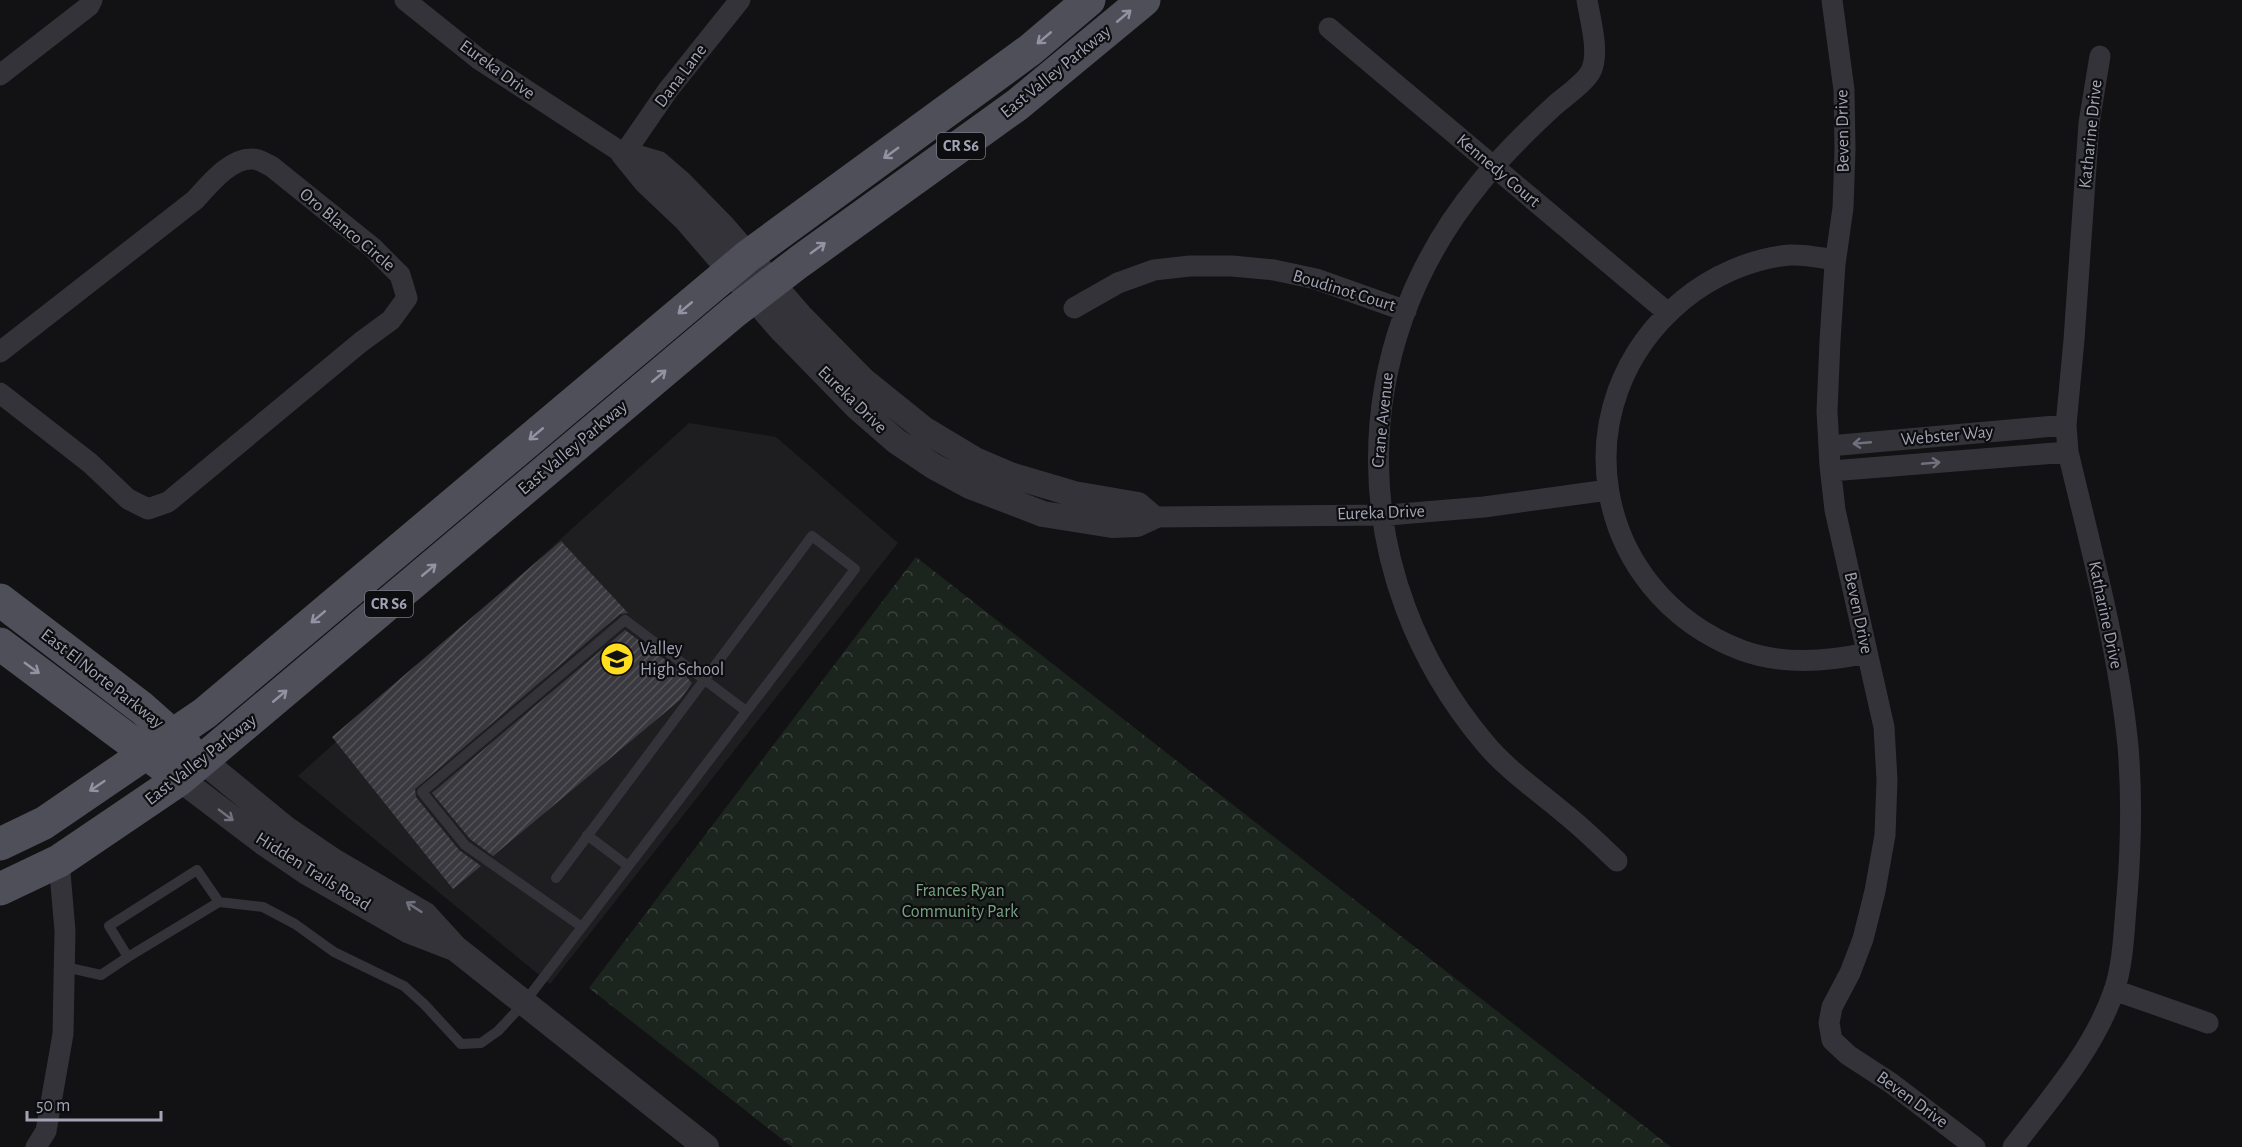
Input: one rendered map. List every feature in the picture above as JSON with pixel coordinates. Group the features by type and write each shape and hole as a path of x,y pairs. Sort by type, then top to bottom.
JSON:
{"main road":[{"name":"East Valley Parkway","path":"0,844 44,822 173,735 222,698 739,264 1021,57 1089,0"},
{"name":"East Valley Parkway","path":"0,889 59,861 191,770 762,290 990,126 1144,0"},
{"name":"East El Norte Parkway","path":"0,600 142,708 173,735 191,770"},
{"name":"East El Norte Parkway","path":"0,644 145,753 191,770"}],"street":[{"path":"0,75 89,6 92,0"},
{"name":"Eureka Drive","path":"405,0 480,60 624,154 658,164 698,202 739,264 762,290 800,316 863,380 948,445 1010,475 1074,494 1138,505 1152,517 1381,515 1484,507 1608,490"},
{"name":"Dana Lane","path":"624,154 668,90 740,0"},
{"name":"Crane Avenue","path":"1587,0 1595,53 1591,71 1494,167 1452,219 1406,311 1392,351 1382,409 1377,484 1394,575 1420,644 1462,714 1485,744 1522,780 1566,814 1617,861"},
{"name":"Beven Drive","path":"1832,0 1844,90 1845,137 1844,208 1835,260 1827,411 1829,446 1835,510 1884,727 1887,780 1885,835 1875,891 1863,939 1850,974 1832,1006 1829,1023 1832,1040 1848,1055 1890,1083 1975,1147"},
{"name":"Kennedy Court","path":"1329,28 1668,313"},
{"name":"Katharine Drive","path":"2013,1147 2090,1042 2114,990 2123,945 2130,804 2128,747 2115,658 2068,452 2066,425 2089,123 2100,56"},
{"name":"Oro Blanco Circle","path":"0,352 195,200 222,172 234,164 253,159 271,166 373,248 400,275 407,298 391,321 361,342 168,502 148,509 128,499 90,463 0,393"},
{"path":"1835,260 1791,255 1740,267 1694,291 1668,313 1635,352 1620,383 1611,413 1607,439 1608,490 1622,536 1635,564 1655,591 1683,618 1710,636 1743,651 1785,660 1832,660 1866,653"},
{"name":"Boudinot Court","path":"1074,308 1118,283 1154,270 1190,266 1221,266 1274,270 1316,279 1406,311"},
{"name":"Webster Way","path":"1829,446 2066,425"},
{"name":"Webster Way","path":"1831,471 2068,452"},
{"name":"Hidden Trails Road","path":"191,770 243,796 333,861 425,915 455,948 706,1147"},
{"path":"36,1147 46,1131 63,1034 65,931 59,861"},
{"path":"2114,990 2208,1023"}],"lane":[{"path":"65,967 101,975 219,902 263,907 295,924 334,952 404,986 461,1044 481,1043 498,1031 524,1003 855,569 812,536 556,878"},
{"path":"582,927 465,845 422,792 625,620 746,711"},
{"path":"588,835 628,866"},
{"path":"128,957 109,926 196,870 219,902"}],"shaded area":[{"name":"Valley High School","path":"689,423 776,437 898,543 550,984 298,776"}],"green space":[{"name":"Frances Ryan Community Park","path":"916,557 1671,1147 792,1147 589,988"}],"building":[{"path":"561,541 628,613 620,614 415,789 416,797 459,850 481,866 453,889 332,737"},
{"path":"625,630 683,673 692,683 680,700 493,856 470,839 432,793"}],"place":[{"name":"Valley High School","path":"617,659"}]}
